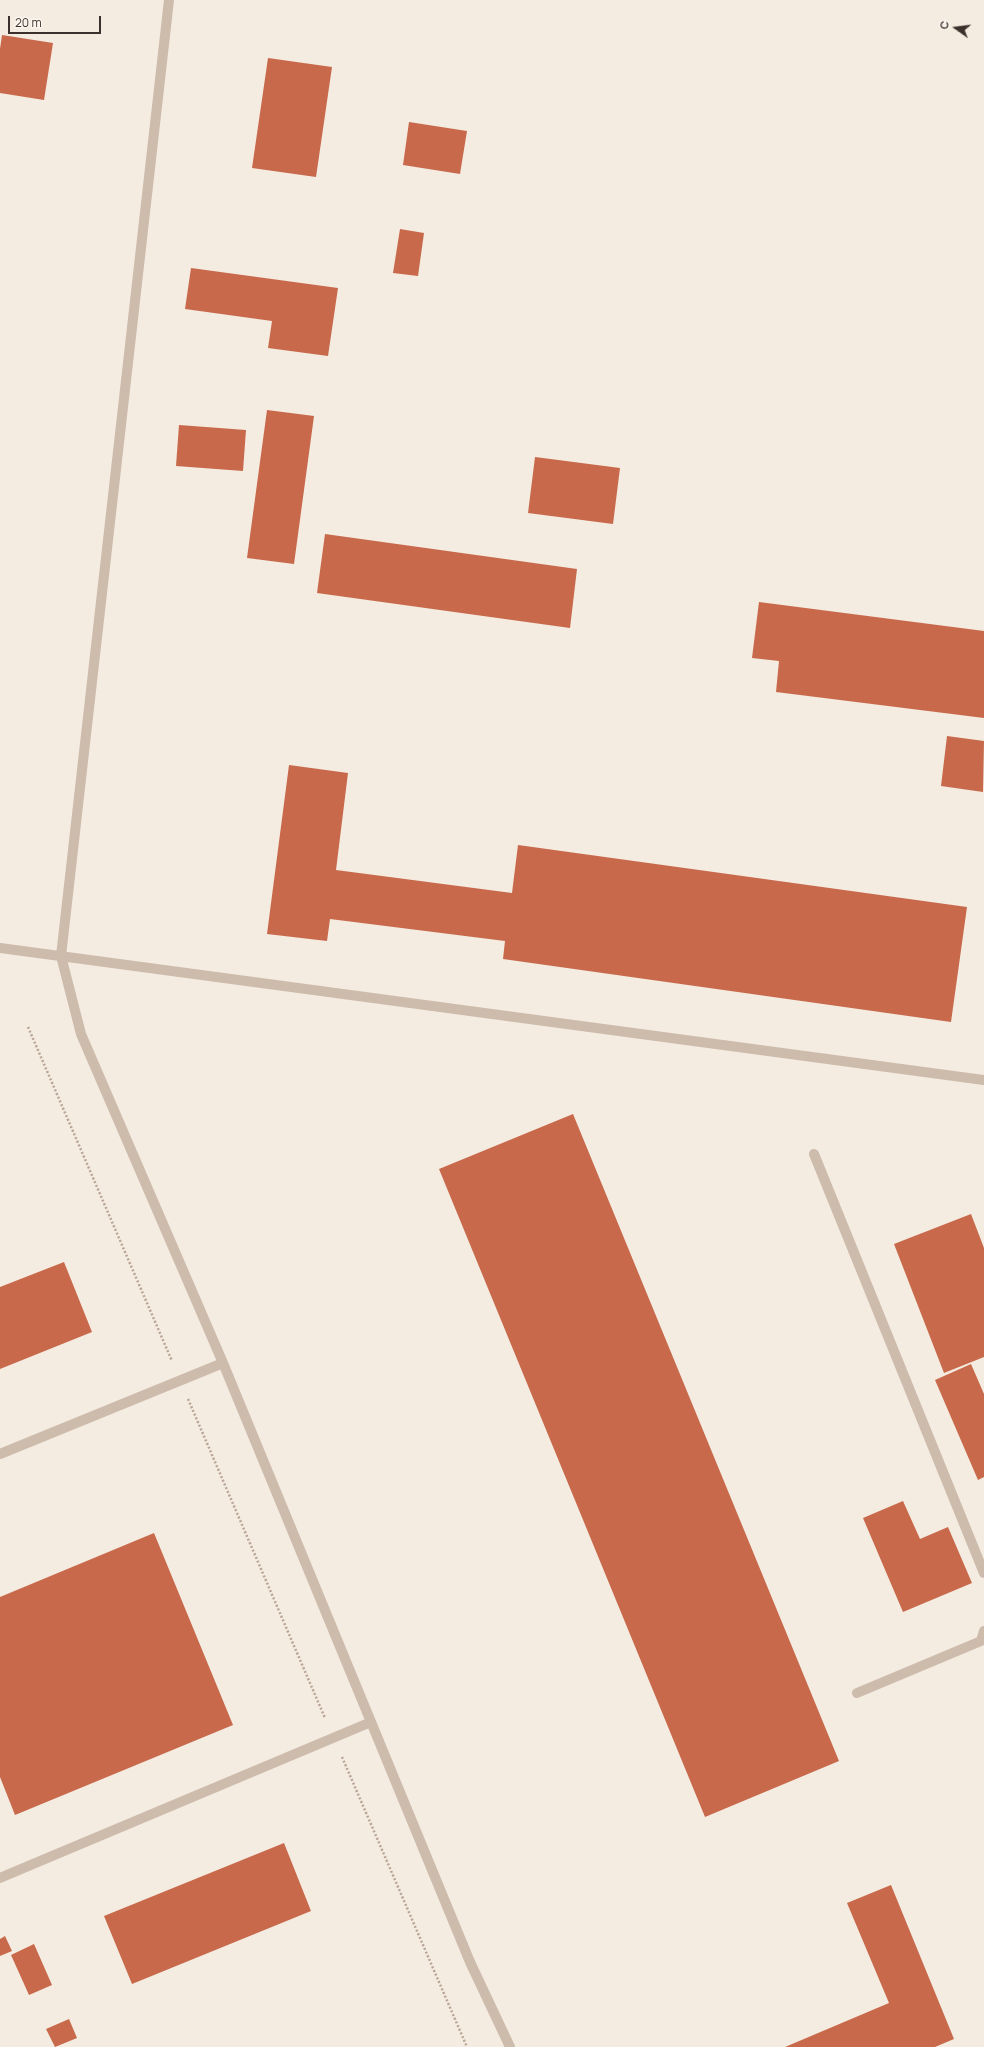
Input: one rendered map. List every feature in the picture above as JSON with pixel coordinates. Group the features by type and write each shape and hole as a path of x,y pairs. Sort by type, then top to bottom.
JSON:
{"street":[{"path":"169,0 61,956 81,1034 223,1363 470,1962 510,2047"},
{"path":"0,948 984,1080"},
{"path":"814,1154 984,1572"},
{"path":"0,1454 223,1363"},
{"path":"857,1693 981,1642 984,1630"},
{"path":"0,1878 371,1722"}],"path":[{"path":"28,1027 467,2047"}],"building":[{"path":"2,35 53,43 44,100 0,93 0,49"},
{"path":"268,58 332,67 316,177 252,168"},
{"path":"409,122 467,131 460,174 403,165"},
{"path":"400,229 424,233 418,276 393,273"},
{"path":"191,268 338,288 328,356 268,348 272,321 185,309"},
{"path":"267,410 314,416 294,564 247,558"},
{"path":"179,425 246,430 243,471 176,466"},
{"path":"535,457 620,468 613,524 528,513"},
{"path":"325,534 577,569 570,628 317,593"},
{"path":"759,602 984,631 984,718 776,692 779,661 752,658"},
{"path":"947,736 984,741 983,792 941,786"},
{"path":"289,765 348,773 336,870 512,893 518,845 967,907 951,1022 503,959 505,941 330,919 327,941 267,934"},
{"path":"573,1114 839,1761 705,1817 439,1169"},
{"path":"971,1214 984,1248 984,1357 944,1373 894,1244"},
{"path":"64,1262 92,1332 0,1369 0,1287"},
{"path":"971,1364 984,1394 984,1477 978,1480 935,1380"},
{"path":"903,1501 920,1539 948,1527 972,1583 903,1612 863,1518"},
{"path":"154,1533 233,1725 15,1815 0,1777 0,1597"},
{"path":"284,1843 311,1911 132,1984 104,1916"},
{"path":"891,1885 954,2039 935,2047 785,2047 889,2003 847,1903"},
{"path":"5,1936 12,1951 0,1956 0,1939"},
{"path":"34,1944 52,1985 29,1995 11,1955"},
{"path":"69,2019 77,2038 55,2047 46,2029"}]}
